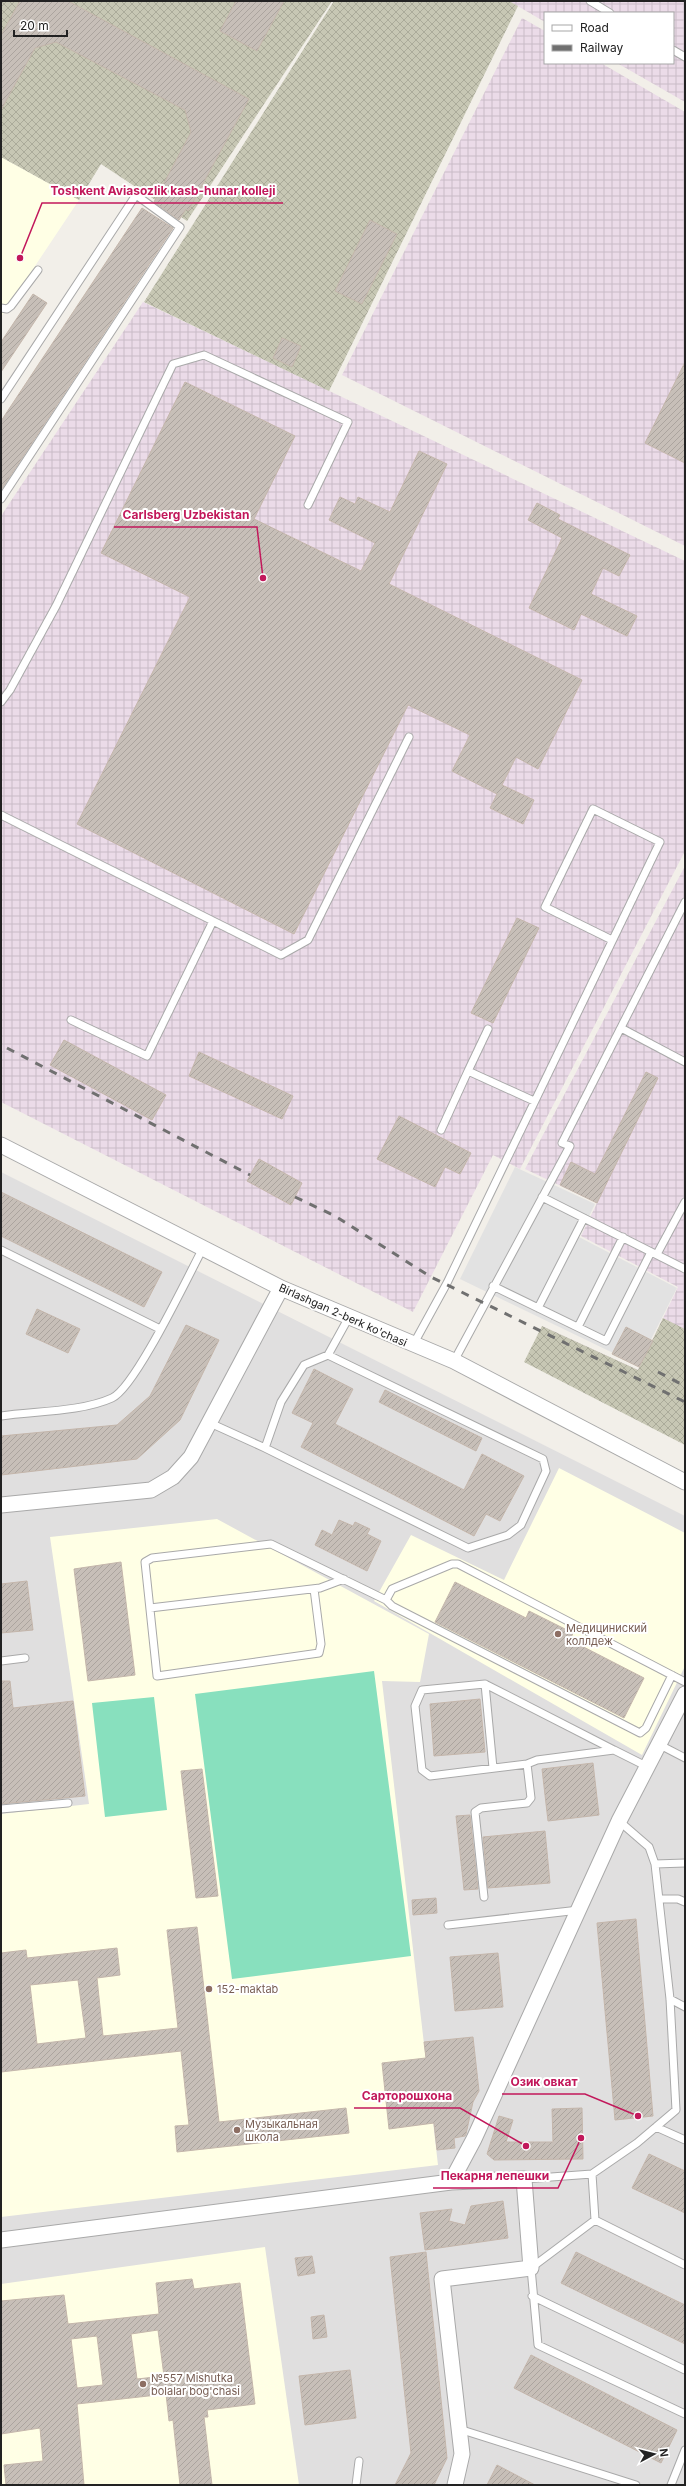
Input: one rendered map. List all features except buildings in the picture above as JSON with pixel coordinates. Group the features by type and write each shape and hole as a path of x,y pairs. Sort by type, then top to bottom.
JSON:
{"street":[{"name":"Birlashgan 2-berk ko'chasi","path":"1,1145 281,1288 454,1361 685,1482"},
{"path":"1,1505 151,1490 173,1477 191,1457 281,1288"},
{"path":"452,2182 474,2139 620,1821 685,1694"},
{"path":"1,2240 452,2182 524,2179 532,2268 442,2279 462,2454 455,2485"}],"lane":[{"path":"590,1 608,12"},
{"path":"674,51 685,57"},
{"path":"1,399 136,195 180,227 1,499"},
{"path":"1,308 7,309 11,306 38,270"},
{"path":"1,702 10,690 56,606 173,364 204,355 348,422 308,505"},
{"path":"1,814 281,955 308,940 409,737"},
{"path":"413,1345 447,1283 660,842 593,809 545,907 612,940"},
{"path":"454,1361 493,1286 570,1146 562,1143 685,902"},
{"path":"71,1020 147,1056 213,921"},
{"path":"621,1028 685,1062"},
{"path":"441,1130 488,1029"},
{"path":"468,1071 534,1101"},
{"path":"542,1197 685,1268"},
{"path":"493,1286 606,1341 654,1253 685,1202"},
{"path":"538,1308 584,1218"},
{"path":"578,1327 623,1237"},
{"path":"1,1416 92,1404 114,1398 133,1378 203,1248"},
{"path":"1,1250 160,1329"},
{"path":"265,1448 282,1402 304,1365 328,1355 348,1317"},
{"path":"210,1423 265,1448 468,1548 508,1534 521,1524 546,1471 543,1459 328,1355"},
{"path":"314,1589 321,1644 319,1653 157,1676 145,1562 152,1558 271,1544 386,1600 392,1606 640,1733 646,1728 672,1675"},
{"path":"386,1600 392,1589 452,1564 458,1564 685,1682"},
{"path":"150,1608 314,1589 344,1579"},
{"path":"1,1661 25,1658"},
{"path":"614,1750 537,1760 527,1764 430,1776 422,1770 415,1706 422,1690 485,1684 648,1767"},
{"path":"485,1684 493,1768"},
{"path":"660,1745 685,1758"},
{"path":"484,1896 475,1812 481,1808 527,1803 531,1798 527,1764"},
{"path":"1,1809 68,1803"},
{"path":"524,2179 592,2174 656,2127 676,2110 670,1999 655,1864 648,1847 620,1821"},
{"path":"655,1864 685,1863"},
{"path":"659,1899 678,1898 685,1902"},
{"path":"448,1926 579,1910"},
{"path":"670,1999 685,2007"},
{"path":"656,2127 685,2140"},
{"path":"592,2174 595,2220"},
{"path":"595,2220 685,2265"},
{"path":"595,2220 532,2268 532,2296 538,2345 685,2414"},
{"path":"532,2296 685,2370"},
{"path":"459,2429 636,2485"},
{"path":"671,2485 685,2450"},
{"path":"356,2485 359,2461"}],"shaded area":[{"path":"1,1 332,1 187,221 101,164 79,200 1,157"},
{"path":"334,1 509,1 518,6 329,391 144,302"},
{"path":"509,1 685,1 685,102 619,64 674,64 674,12 544,12 544,21"},
{"path":"522,18 544,30 544,64 603,64 685,112 685,546 342,375"},
{"path":"1,157 79,200 1,317"},
{"path":"143,302 685,561 685,851 520,1169 493,1155 413,1312 1,1102 1,516"},
{"path":"685,866 685,1442 542,1326 638,1370 678,1287 581,1236 597,1203 525,1169"},
{"path":"515,1167 595,1204 579,1237 677,1288 638,1365 460,1279"},
{"path":"1,1172 685,1516 685,2485 1,2485"},
{"path":"663,1318 685,1329 685,1445 524,1362 542,1326 638,1370"},
{"name":"Медициниский коллдеж","path":"559,1468 685,1533 685,1666 642,1755 374,1601 411,1535 504,1580"},
{"name":"152-maktab","path":"217,1519 429,1634 420,1682 382,1681 438,2165 1,2217 1,1814 89,1804 50,1537"},
{"name":"№557 Mishutka bolalar bog'chasi","path":"265,2247 299,2485 1,2485 1,2284"}],"green space":[{"path":"374,1671 411,1956 232,1979 195,1694"},
{"path":"154,1697 167,1810 105,1817 92,1703"}],"railway":[{"path":"7,1048 250,1175"},
{"path":"295,1197 335,1216 431,1277 685,1402"},
{"path":"658,1372 685,1386"}],"place":[{"name":"Toshkent Aviasozlik kasb-hunar kolleji","path":"20,258"},
{"name":"Carlsberg Uzbekistan","path":"263,578"},
{"name":"Медициниский коллдеж","path":"558,1634"},
{"name":"152-maktab","path":"209,1989"},
{"name":"Озик овкат","path":"638,2116"},
{"name":"Музыкальная школа","path":"237,2130"},
{"name":"Пекарня лепешки","path":"581,2138"},
{"name":"Сарторошхона","path":"526,2146"},
{"name":"№557 Mishutka bolalar bog'chasi","path":"143,2384"}]}
